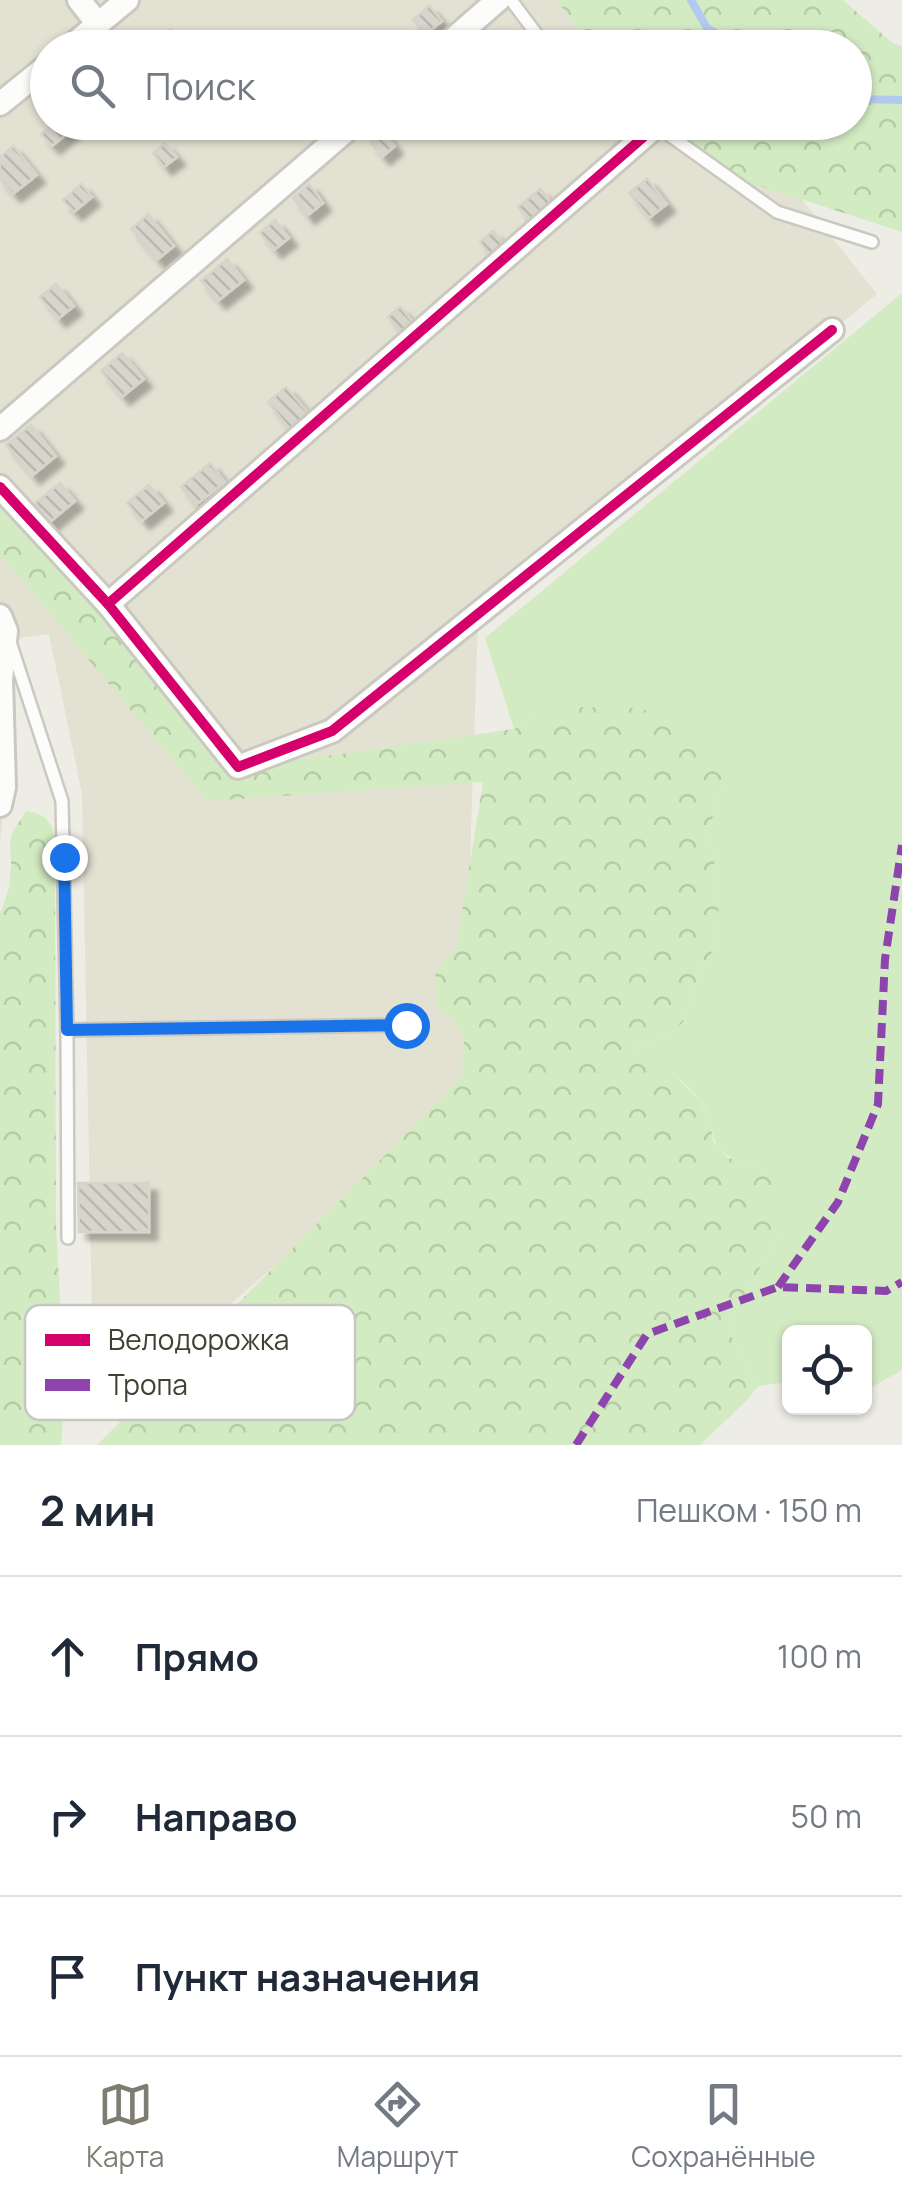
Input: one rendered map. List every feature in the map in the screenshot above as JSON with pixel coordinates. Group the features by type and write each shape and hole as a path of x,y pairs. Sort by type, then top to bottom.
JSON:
{"street":[{"path":"79,0 98,24"},
{"path":"91,30 128,0"},
{"path":"464,30 498,0"},
{"path":"0,104 30,80"},
{"path":"0,429 335,140"},
{"path":"108,604 636,140"},
{"path":"0,487 108,604 238,766 332,731 832,330"},
{"path":"0,804 4,788 3,624"}],"lane":[{"path":"511,0 533,30"},
{"path":"676,140 777,212 872,242"},
{"path":"3,624 62,801 68,1238"},
{"path":"67,1030 406,1025"}],"shaded area":[{"path":"0,0 643,0 667,30 30,30 30,140 755,140 877,294 478,620 462,1105 229,1305 92,1305 82,794 49,634 12,639 15,697 0,842"}],"green space":[{"path":"556,0 843,0 894,44 902,46 902,232 745,181 683,140 872,140 872,30 580,30"},
{"path":"902,293 902,1370 872,1387 872,1325 782,1325 782,1384 758,1386 731,1336 733,1315 779,1235 768,1171 721,1150 705,1107 692,1091 667,1070 630,1050 671,1034 683,1022 699,975 715,947 720,896 709,830 722,785 535,717 514,729 485,638"},
{"path":"0,485 251,767 514,729 535,717 568,707 638,708 673,719 700,740 722,768 722,785 709,830 720,896 715,947 699,975 683,1022 671,1034 631,1050 667,1068 699,1099 710,1118 713,1141 727,1157 768,1171 779,1189 779,1235 733,1315 731,1336 758,1386 700,1445 97,1445 122,1420 355,1420 355,1305 236,1305 461,1079 464,1042 459,1027 437,1005 435,972 456,949 483,782 207,801 0,554"},
{"path":"26,811 38,814 53,829 55,842 56,1224 60,1305 25,1305 25,1420 63,1420 61,1445 0,1445 0,915 9,887 13,831"}],"building":[{"path":"429,6 442,21 431,30 421,30 413,20"},
{"path":"390,140 395,146 382,157 370,142"},
{"path":"165,143 177,157 164,167 153,153"},
{"path":"13,146 37,175 13,194 0,179 0,157"},
{"path":"647,179 667,204 649,218 629,193"},
{"path":"81,184 92,197 74,212 63,200"},
{"path":"309,184 323,203 307,216 293,198"},
{"path":"540,189 553,203 530,222 518,207"},
{"path":"148,214 174,246 157,260 131,229"},
{"path":"275,220 289,238 274,250 260,233"},
{"path":"493,231 504,244 490,255 480,242"},
{"path":"227,259 244,280 218,301 201,281"},
{"path":"56,284 74,306 58,319 40,297"},
{"path":"400,307 413,322 400,332 388,317"},
{"path":"122,353 144,379 122,397 101,371"},
{"path":"286,387 310,415 291,431 268,402"},
{"path":"31,425 56,456 32,476 6,445"},
{"path":"210,463 225,482 196,505 181,487"},
{"path":"60,483 75,501 44,527 29,508"},
{"path":"149,485 164,503 142,521 127,503"},
{"path":"78,1183 149,1183 149,1232 79,1232"}],"waterway":[{"path":"691,0 710,30"},
{"path":"872,99 902,100"}],"marked path":[{"path":"778,1287 838,1202 878,1104 885,959 902,845"},
{"path":"576,1445 647,1334 778,1287 886,1291 902,1282"}],"cycle path":[{"path":"108,604 640,140"},
{"path":"0,487 108,604 238,767 332,731 832,330"}],"route":[{"path":"64,857 67,1030 406,1025"}]}
